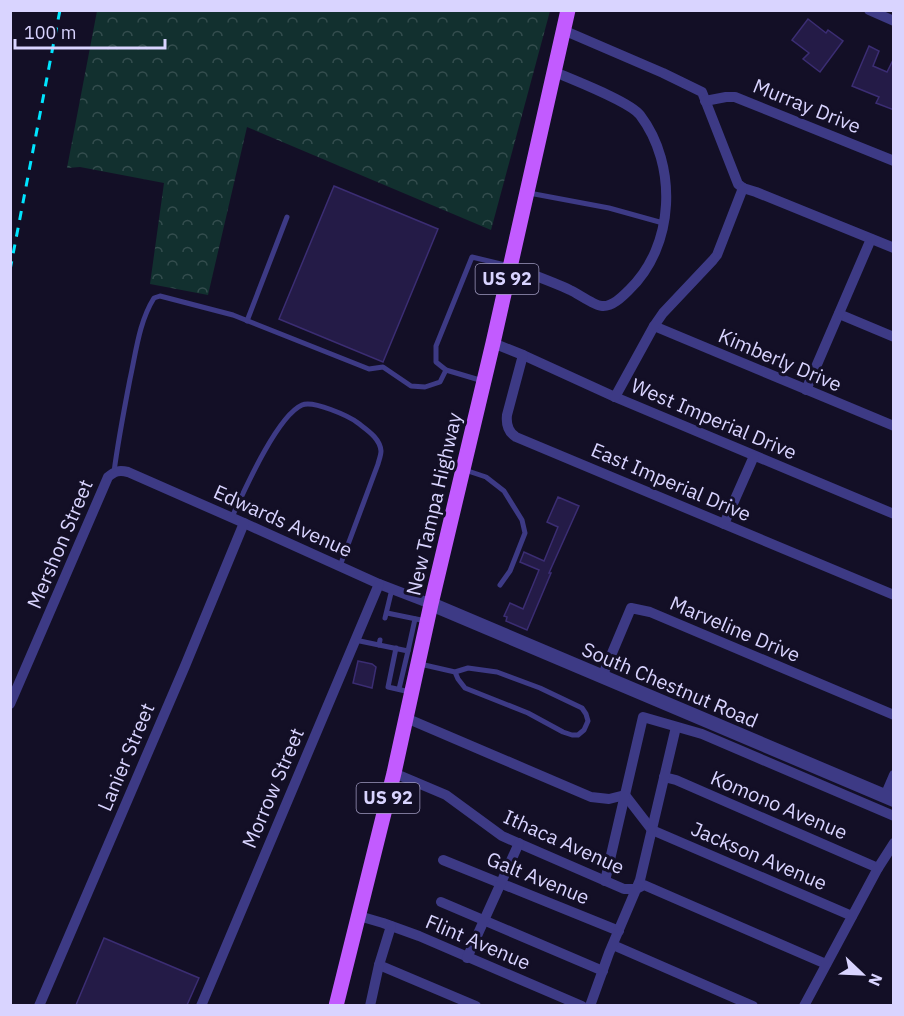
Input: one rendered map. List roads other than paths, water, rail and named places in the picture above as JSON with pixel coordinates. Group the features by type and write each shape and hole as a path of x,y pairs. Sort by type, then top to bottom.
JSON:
{"main road":[{"name":"New Tampa Highway","path":"336,1005 394,773 406,718 406,691 418,663 421,620 431,604 568,10"}],"street":[{"path":"869,10 894,21"},
{"path":"563,30 702,92 738,183 743,188 894,248"},
{"path":"510,266 568,289 601,306 610,305 634,285 644,272 657,246 663,222 667,188 664,170 657,148 641,117 633,108 555,72"},
{"name":"Murray Drive","path":"705,101 726,96 735,97 894,161"},
{"path":"615,397 663,313 717,255 743,188"},
{"path":"806,390 871,239"},
{"path":"838,314 894,337"},
{"name":"Kimberly Drive","path":"654,326 894,426"},
{"name":"West Imperial Drive","path":"493,343 615,397 894,514"},
{"name":"East Imperial Drive","path":"523,355 506,422 512,434 894,595"},
{"path":"724,524 754,456"},
{"name":"Edwards Avenue","path":"117,471 128,472 379,584 431,604"},
{"name":"Mershon Street","path":"10,704 108,477 117,471"},
{"name":"Lanier Street","path":"39,1005 244,523"},
{"name":"Morrow Street","path":"201,1005 379,584"},
{"name":"South Chestnut Road","path":"431,604 889,798"},
{"name":"Marveline Drive","path":"602,677 631,608 650,612 894,715"},
{"path":"606,881 644,717 702,734 894,816"},
{"path":"406,718 591,797 609,799 625,795"},
{"path":"591,1005 640,880 676,727"},
{"name":"Ithaca Avenue","path":"394,773 446,795 493,831 519,843 624,889 636,889 644,885 826,964"},
{"path":"889,798 894,775"},
{"name":"Komono Avenue","path":"664,777 676,780 878,868"},
{"path":"625,795 652,830"},
{"name":"Jackson Avenue","path":"652,830 852,916"},
{"path":"467,957 519,843"},
{"path":"804,1005 878,868 894,843"},
{"name":"Galt Avenue","path":"443,860 619,931"},
{"path":"441,902 603,971"},
{"name":"Flint Avenue","path":"358,916 419,936 582,1005"},
{"path":"370,1005 391,926"},
{"path":"613,945 753,1005"},
{"path":"379,965 476,1005"}],"lane":[{"path":"527,193 609,208 663,222"},
{"path":"247,321 287,217"},
{"path":"484,381 446,370 436,362 436,346 472,257 510,266"},
{"path":"117,471 117,451 138,339 148,308 154,298 160,296 233,315 369,369 383,367 411,386 424,387 440,382 446,370"},
{"path":"232,517 267,447 297,407 305,403 315,405 353,419 375,438 381,449 378,464 340,566"},
{"path":"463,469 486,477 504,491 522,520 525,533 510,571 500,585"},
{"path":"392,589 386,616 421,620 408,651 406,691 388,687 396,648"},
{"path":"356,640 379,642 408,651"},
{"path":"418,663 455,672 468,668 497,672 540,688 582,708 588,721 584,730 578,735 563,732 528,713 465,688 455,672"}],"railway":[{"path":"10,270 60,10"}]}
